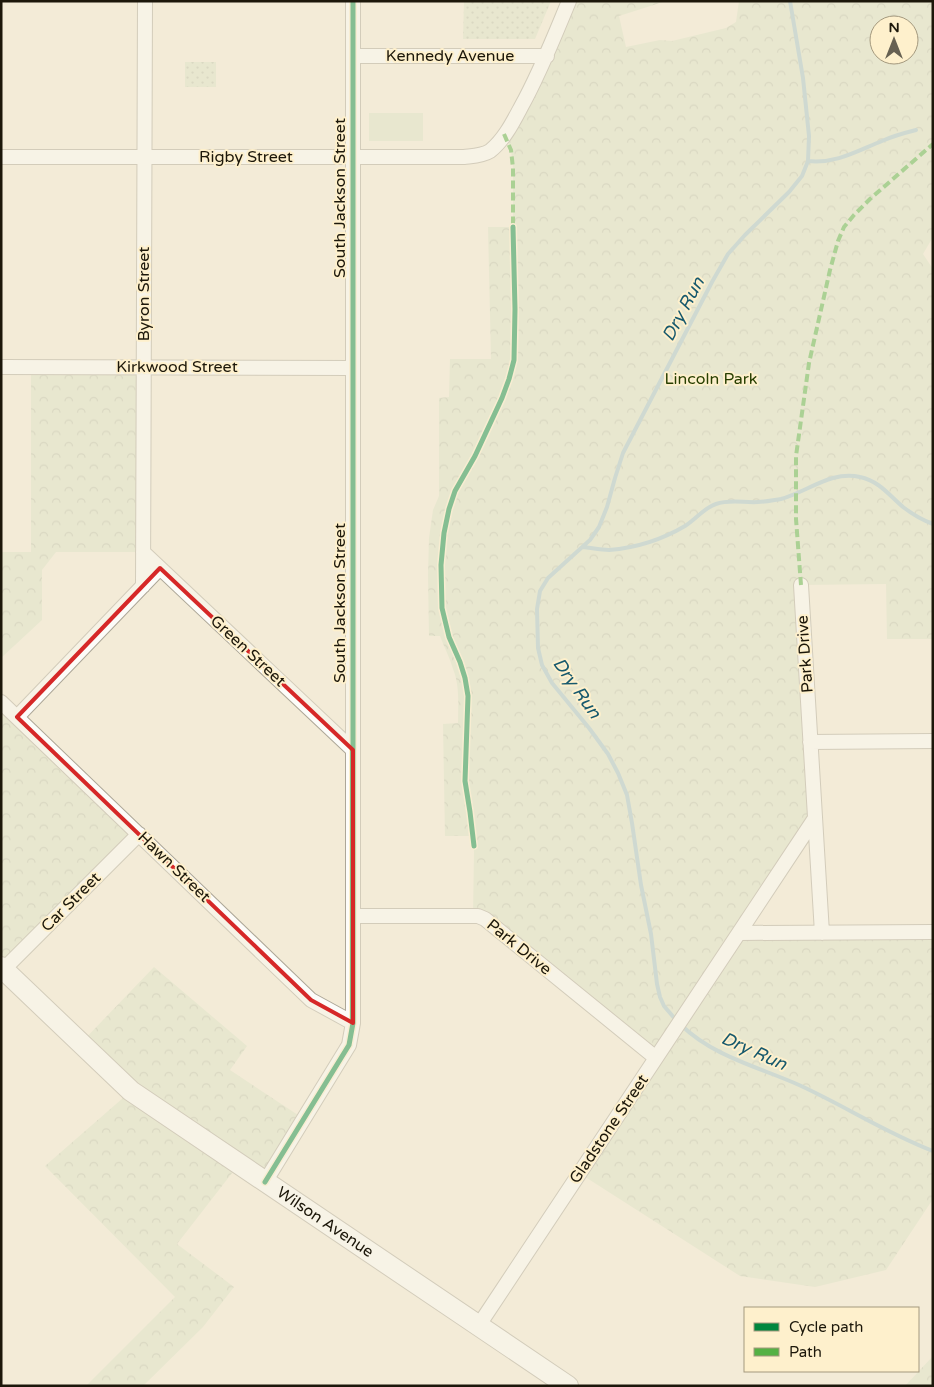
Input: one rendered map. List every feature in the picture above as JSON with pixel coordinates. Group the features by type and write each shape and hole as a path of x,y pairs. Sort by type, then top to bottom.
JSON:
{"main road":[{"name":"Wilson Avenue","path":"2,968 131,1090 568,1386"}],"street":[{"name":"Byron Street","path":"143,586 145,1"},
{"name":"South Jackson Street","path":"266,1182 349,1045 353,1023 353,1"},
{"path":"547,56 569,1"},
{"name":"Kennedy Avenue","path":"352,56 547,56"},
{"name":"Rigby Street","path":"1,157 464,157 482,154 489,151 512,124 547,56"},
{"name":"Kirkwood Street","path":"1,367 352,368"},
{"name":"Green Street","path":"143,552 353,750"},
{"path":"17,718 160,568"},
{"name":"Park Drive","path":"801,585 822,933"},
{"name":"Hawn Street","path":"1,702 311,1000 353,1023"},
{"path":"810,742 933,741"},
{"name":"Gladstone Street","path":"479,1325 815,818"},
{"name":"Car Street","path":"2,968 139,834"},
{"name":"Park Drive","path":"353,916 478,916 656,1058"},
{"path":"739,933 933,932"}],"highlighted area":[{"path":"160,568 353,750 353,1023 311,1000 17,717"}],"green space":[{"path":"464,1 551,1 535,39 463,39"},
{"name":"Lincoln Park","path":"569,1 666,1 619,16 626,47 660,40 672,41 726,28 736,22 739,1 933,1 933,237 923,254 933,269 933,639 887,639 886,584 801,585 815,818 739,933 933,932 933,1199 886,1270 815,1287 740,1276 579,1173 656,1058 473,916 473,836 445,836 443,724 458,723 458,689 455,675 440,636 429,636 429,538 433,510 439,496 439,398 449,397 450,359 491,359 488,227 513,227 513,168 511,150 504,134"},
{"path":"185,62 216,62 216,87 185,87"},
{"path":"369,113 423,113 423,141 369,141"},
{"path":"31,367 144,367 143,552 56,552 42,570 42,620 1,658 1,552 31,552"},
{"path":"1,702 139,834 1,967"},
{"path":"154,967 247,1046 230,1070 304,1119 265,1182 239,1164 177,1244 234,1287 203,1327 143,1386 86,1386 175,1297 45,1166 131,1091 81,1043"},
{"path":"933,1356 933,1386 905,1386 919,1372"}],"waterway":[{"name":"Dry Run","path":"676,1020 664,1006 657,984 651,934 641,885 627,795 608,754 552,683 542,665 538,648 537,609 540,591 548,578 590,540 599,527 623,453 728,254 789,192 802,176 808,161 809,136 803,78 790,1"},
{"path":"808,161 837,159 903,133 916,130"},
{"path":"583,547 609,550 639,545 676,531 716,504 781,499 830,479 850,476 860,477 873,482 910,512 933,524"},
{"name":"Dry Run","path":"681,1025 694,1036 722,1053 799,1085 899,1136 933,1151"}],"marked path":[{"path":"504,134 511,150 513,168 513,227"},
{"path":"801,585 796,519 796,456 809,363 838,241 844,227 854,215 933,144"}],"cycle path":[{"path":"265,1182 349,1045 353,1023 353,1"},
{"path":"474,846 465,781 468,696 465,678 449,637 442,608 441,565 444,533 455,491 475,456 502,398 514,360 513,227"}]}
